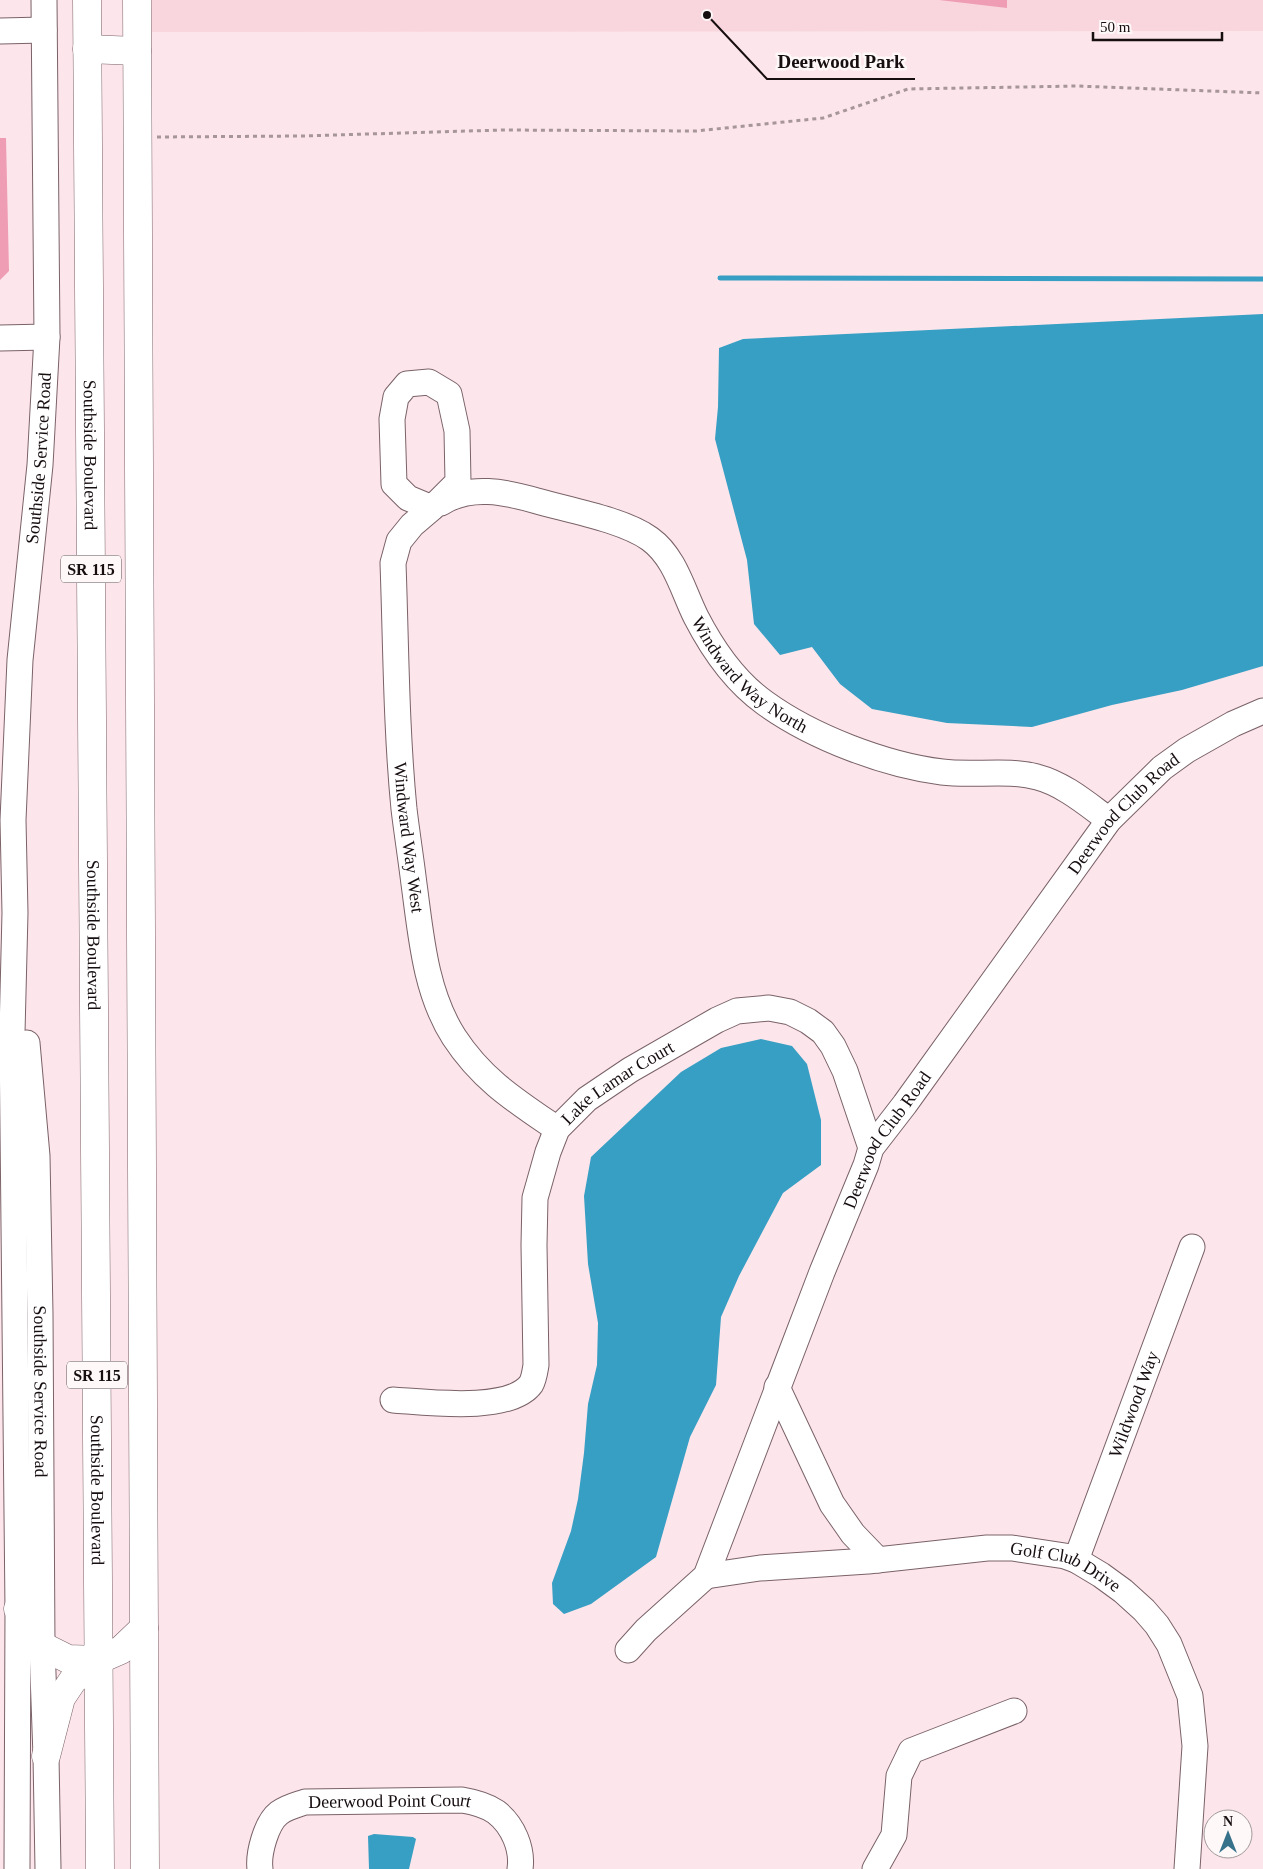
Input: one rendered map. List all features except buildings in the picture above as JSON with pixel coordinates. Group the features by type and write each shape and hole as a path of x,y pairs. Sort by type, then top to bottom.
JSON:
{"highway":[{"name":"Southside Boulevard","path":"87,0 100,1869"},
{"name":"SR 115","path":"137,0 145,1869"},
{"path":"87,49 138,51"},
{"path":"18,1609 42,1646 68,1659 98,1660"},
{"path":"46,1756 61,1698 73,1680 98,1660 121,1650 144,1628"}],"street":[{"name":"Southside Service Road","path":"44,0 47,337 40,465 20,660 7,820 37,1156 42,1646 48,1869"},
{"path":"0,30 44,30"},
{"path":"0,338 47,337"},
{"path":"429,382 449,394 457,432 458,482 432,508 408,498 394,484 392,419 396,397 407,384 429,382"},
{"name":"Windward Way North","path":"432,508 445,500 462,494 484,490 521,496 633,529 651,540 674,568 696,617 718,656 736,678 764,703 798,723 836,741 906,766 942,772 1037,777 1062,787 1108,820"},
{"name":"Windward Way West","path":"432,508 412,525 399,541 393,563 404,808 418,914 430,980 438,1006 454,1036 483,1075 515,1101 557,1129"},
{"name":"Deerwood Club Road","path":"628,1650 646,1630 706,1576 777,1387 866,1166 871,1148 906,1104 1108,820 1162,768 1187,750 1233,724 1263,711"},
{"name":"Southside Service Road","path":"14,913 7,1313 18,1609 17,1869"},
{"name":"Lake Lamar Court","path":"393,1400 470,1404 507,1398 521,1393 532,1382 536,1365 535,1198 548,1152 557,1129 587,1099 630,1070 724,1017 737,1011 769,1008 790,1012 808,1020 823,1032 833,1046 845,1071 871,1148"},
{"name":"Wildwood Way","path":"1076,1560 1192,1247"},
{"path":"7,1313 40,1314"},
{"path":"777,1387 832,1504 853,1534 878,1560"},
{"name":"Golf Club Drive","path":"706,1576 760,1568 878,1560 987,1548 1012,1548 1065,1556 1076,1560 1108,1580 1144,1610 1157,1625 1169,1644 1182,1673 1190,1696 1195,1746 1187,1869"},
{"path":"875,1869 894,1836 899,1776 911,1751 1014,1711"},
{"name":"Deerwood Point Court","path":"260,1869 259,1859 271,1824 278,1814 290,1807 305,1802 462,1800 480,1804 496,1812 506,1822 519,1846 520,1869"}],"path":[{"path":"137,137 302,136 502,130 696,131 823,118 908,89 1077,86 1263,93"}],"shaded area":[{"path":"152,0 1263,0 1263,31 152,32"},
{"path":"939,0 1007,0 1007,8"},
{"path":"0,138 6,138 9,271 0,280"}],"water":[{"path":"1263,314 1263,666 1182,690 1112,705 1032,727 947,723 872,709 840,684 812,647 780,655 754,624 747,560 715,439 718,407 719,348 743,339"},
{"path":"761,1039 792,1046 807,1064 821,1120 821,1165 783,1193 739,1276 721,1317 716,1385 690,1437 656,1557 591,1604 564,1614 553,1604 552,1583 571,1531 578,1499 588,1404 597,1365 598,1323 588,1264 584,1196 591,1157 681,1072 721,1048"},
{"path":"374,1834 413,1837 416,1839 409,1869 369,1869 368,1836"}],"waterway":[{"path":"720,278 1263,279"}],"place":[{"name":"Deerwood Park","path":"707,15"}]}
